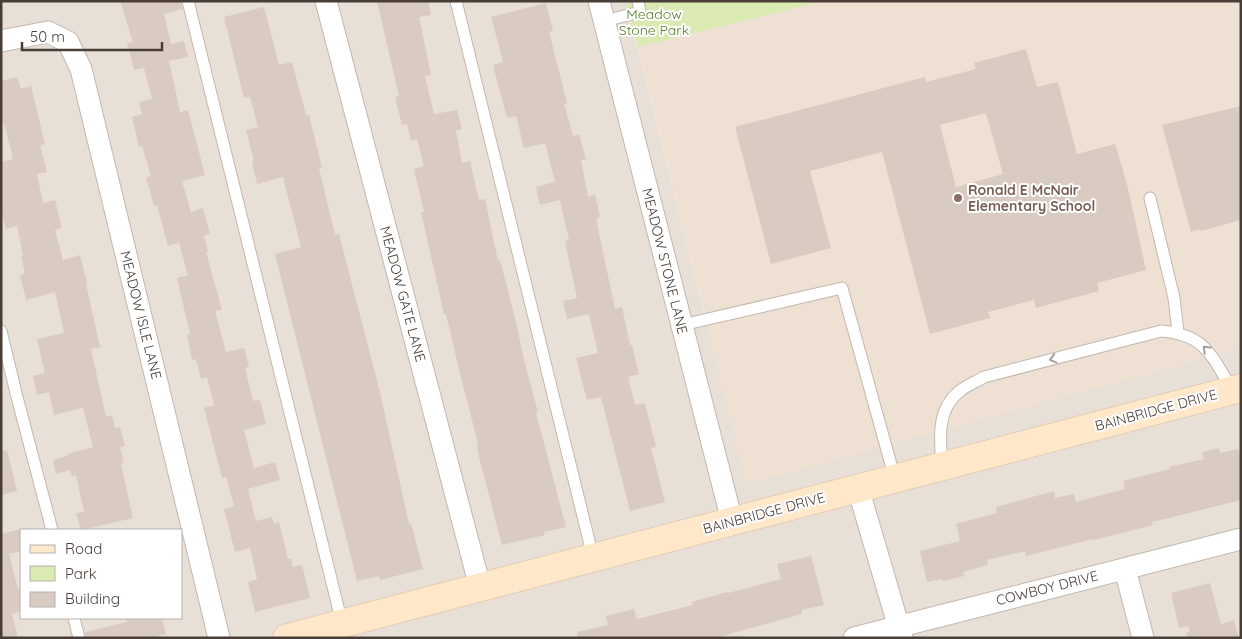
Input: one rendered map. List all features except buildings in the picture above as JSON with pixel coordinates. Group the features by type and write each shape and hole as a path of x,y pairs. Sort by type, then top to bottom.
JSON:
{"street":[{"name":"MEADOW GATE LANE","path":"326,1 480,587"},
{"name":"MEADOW STONE LANE","path":"601,11 732,521"},
{"name":"MEADOW ISLE LANE","path":"11,38 48,32 68,42 81,68 219,638"},
{"name":"BAINBRIDGE DRIVE","path":"287,638 1236,389"},
{"path":"858,488 900,632"},
{"name":"COWBOY DRIVE","path":"854,638 900,632 1125,568 1241,539"},
{"path":"1125,568 1143,638"}],"lane":[{"path":"188,1 342,623"},
{"path":"456,1 593,558"},
{"path":"601,11 640,12 638,1"},
{"path":"1150,198 1174,298 1178,332"},
{"path":"682,325 842,288 894,478"},
{"path":"1,331 52,529"},
{"path":"942,466 940,429 947,404 960,391 984,377 1161,331 1178,332 1196,340 1211,354 1236,389"},
{"path":"74,619 79,638"}],"shaded area":[{"path":"1,1 626,1 747,483 1241,348 1241,638 1,638"},
{"name":"Ronald E McNair Elementary School","path":"825,1 1241,1 1241,348 747,484 638,47"}],"green space":[{"name":"Meadow Stone Park","path":"626,1 825,1 638,47"}],"place":[{"name":"Ronald E McNair Elementary School","path":"958,198"}]}
